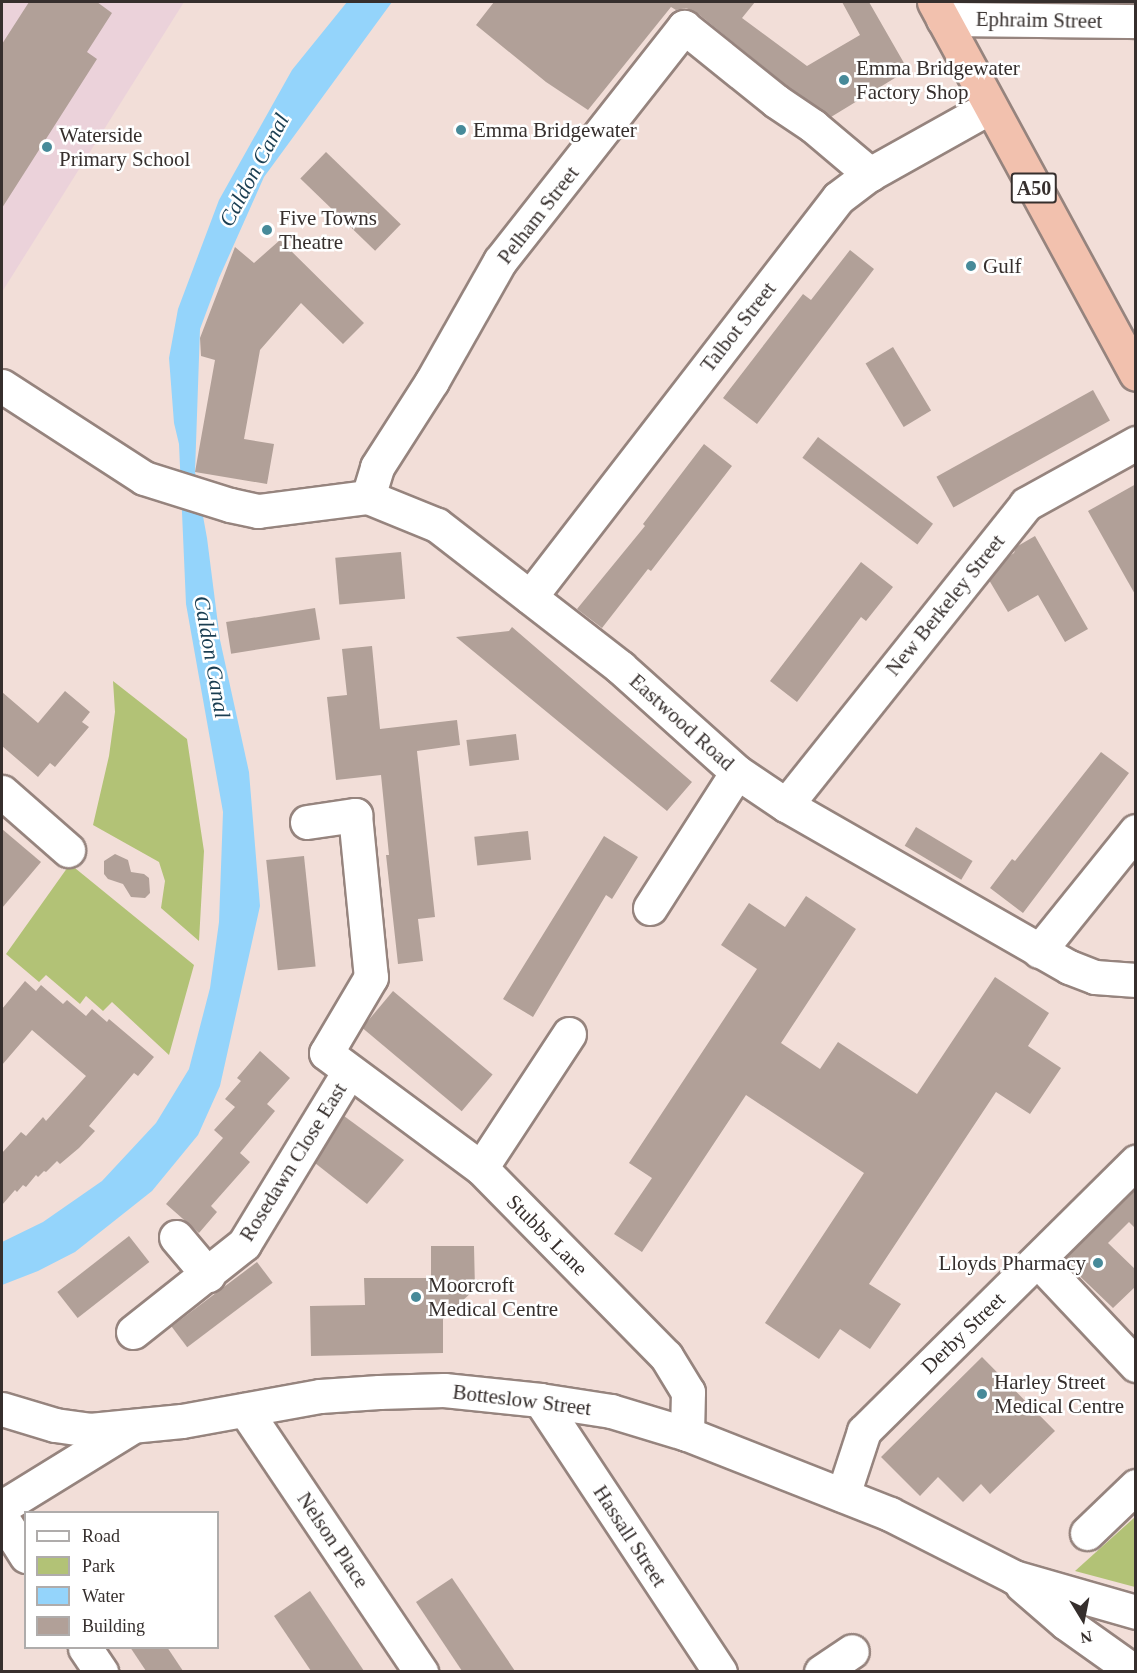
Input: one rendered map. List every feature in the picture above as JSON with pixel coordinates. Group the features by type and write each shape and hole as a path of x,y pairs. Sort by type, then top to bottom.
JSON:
{"highway":[{"name":"A50","path":"939,10 1136,374"}],"street":[{"name":"Ephraim Street","path":"939,10 1131,27"},
{"name":"Pelham Street","path":"368,497 377,467 432,381 500,261 684,27 776,100 813,126 870,174"},
{"name":"Talbot Street","path":"530,597 838,198 870,174 990,107"},
{"name":"Eastwood Road","path":"2,386 144,478 230,505 258,511 368,497 437,525 620,667 737,772 786,805 1069,968 1095,977 1136,980"},
{"name":"New Berkeley Street","path":"786,805 1026,504 1136,443"},
{"path":"650,908 737,772"},
{"path":"2,792 68,850"},
{"name":"Rosedawn Close East","path":"133,1332 208,1275 244,1244 338,1062 371,977 355,815 307,822"},
{"path":"1039,951 1136,831"},
{"path":"481,1168 569,1034"},
{"name":"Stubbs Lane","path":"338,1062 481,1168 666,1356 688,1392 687,1434"},
{"name":"Derby Street","path":"843,1495 864,1431 1136,1162"},
{"path":"176,1237 208,1275"},
{"path":"1038,1261 1136,1365"},
{"name":"Botteslow Street","path":"2,1409 55,1425 78,1428 130,1428 321,1396 444,1390 540,1400 611,1411 687,1434 843,1495 937,1537 1014,1577 1136,1612"},
{"name":"Hassall Street","path":"540,1400 720,1671"},
{"name":"Nelson Place","path":"245,1410 421,1671"},
{"path":"2,1507 130,1428"},
{"path":"1087,1533 1136,1486"},
{"path":"2,1518 24,1553"},
{"name":"Botteslow Street","path":"1014,1577 1066,1623 1135,1671"},
{"path":"86,1649 101,1671"},
{"path":"821,1671 852,1651"}],"shaded area":[{"name":"Waterside Primary School","path":"2,2 184,2 2,292"}],"green space":[{"path":"113,681 187,739 204,851 199,941 161,908 165,881 159,862 93,825 109,756 115,712"},
{"path":"70,864 194,965 169,1055 112,1002 103,1011 86,996 80,1004 46,975 39,982 6,954"},
{"path":"1135,1517 1135,1587 1075,1571"}],"water":[{"name":"Caldon Canal","path":"347,2 392,2 264,177 219,278 200,329 195,472 207,538 220,640 249,772 260,906 220,1086 198,1135 152,1191 75,1252 38,1271 2,1285 2,1242 43,1222 102,1181 156,1123 189,1069 210,988 219,922 223,812 186,604 179,444 174,423 169,358 178,309 219,200 292,70"}],"building":[{"path":"29,2 97,2 112,13 87,52 97,59 2,208 2,44"},
{"path":"494,2 755,2 742,18 807,66 860,35 842,2 869,2 908,70 831,117 787,86 696,12 686,8 676,10 671,7 588,110 546,82 476,25"},
{"path":"326,152 401,224 375,251 300,179"},
{"path":"280,240 364,323 343,344 301,303 260,350 244,439 274,444 267,484 195,472 215,360 201,356 200,338 235,247 254,263"},
{"path":"850,250 874,269 757,424 723,398 803,294 811,300"},
{"path":"893,347 931,410 904,427 866,363"},
{"path":"1093,390 1110,421 953,507 936,477"},
{"path":"818,437 933,524 917,544 802,458"},
{"path":"704,444 732,466 651,571 648,569 602,628 577,609 645,526 643,524"},
{"path":"1136,484 1136,596 1088,511"},
{"path":"1035,536 1088,629 1065,642 1038,595 1008,612 989,580 1014,553 1016,547"},
{"path":"401,552 405,599 339,605 335,558"},
{"path":"861,562 893,587 866,621 861,617 797,702 770,681"},
{"path":"315,608 320,640 231,654 226,622"},
{"path":"512,627 692,782 667,811 456,637 509,631"},
{"path":"372,646 380,729 457,720 460,745 417,751 435,917 418,919 423,961 398,964 386,855 389,855 381,775 336,780 327,697 347,695 342,649"},
{"path":"65,691 90,712 82,722 89,727 55,767 50,763 38,777 2,746 2,692 38,723"},
{"path":"516,734 519,760 470,766 466,740"},
{"path":"1101,752 1129,773 1023,913 990,888 1012,859 1015,861"},
{"path":"916,827 973,861 961,880 905,846"},
{"path":"2,829 41,862 2,908"},
{"path":"528,831 531,860 477,865 474,837"},
{"path":"604,836 638,857 612,899 606,895 533,1017 503,999"},
{"path":"115,854 128,860 131,872 144,874 149,878 150,893 145,898 131,897 123,884 108,879 104,874 104,861"},
{"path":"304,856 316,966 278,970 266,860"},
{"path":"806,896 856,929 781,1043 820,1069 838,1042 917,1094 995,977 1049,1013 1028,1046 1061,1068 1030,1114 996,1092 869,1284 901,1304 870,1349 840,1329 819,1359 765,1323 864,1173 746,1095 642,1252 614,1234 652,1178 629,1163 757,969 721,945 749,903 785,927"},
{"path":"25,981 36,991 41,985 63,1004 67,1000 86,1016 92,1009 107,1022 109,1019 154,1057 138,1076 134,1073 89,1126 95,1131 79,1148 60,1164 57,1161 46,1172 44,1171 38,1177 36,1175 26,1187 23,1185 17,1192 15,1190 2,1205 2,1153 21,1132 26,1136 43,1117 46,1121 86,1076 32,1030 2,1065 2,1009"},
{"path":"393,991 493,1075 462,1111 362,1028"},
{"path":"260,1051 290,1078 267,1104 275,1111 240,1153 250,1162 211,1206 217,1212 199,1233 166,1204 223,1138 214,1130 235,1107 225,1099 241,1081 237,1078"},
{"path":"344,1116 404,1160 367,1204 315,1163"},
{"name":"Lloyds Pharmacy","path":"1136,1189 1136,1229 1129,1222 1108,1243 1136,1270 1136,1286 1113,1308 1063,1260"},
{"path":"129,1236 149,1262 78,1318 57,1292"},
{"name":"Moorcroft Medical Centre","path":"431,1246 474,1246 475,1289 443,1319 443,1353 311,1356 310,1306 365,1305 364,1278 431,1278"},
{"path":"257,1262 273,1283 187,1347 172,1326"},
{"name":"Harley Street Medical Centre","path":"982,1357 1055,1431 990,1494 981,1484 963,1502 938,1477 920,1496 881,1457"},
{"path":"452,1578 515,1671 462,1671 416,1602"},
{"path":"310,1591 364,1671 311,1671 274,1616"},
{"path":"131,1649 168,1649 183,1671 146,1671"}],"place":[{"name":"Emma Bridgewater Factory Shop","path":"844,80"},
{"name":"Emma Bridgewater","path":"461,130"},
{"name":"Waterside Primary School","path":"47,147"},
{"name":"Five Towns Theatre","path":"267,230"},
{"name":"Gulf","path":"971,266"},
{"name":"Lloyds Pharmacy","path":"1098,1263"},
{"name":"Moorcroft Medical Centre","path":"416,1297"},
{"name":"Harley Street Medical Centre","path":"982,1394"}]}
